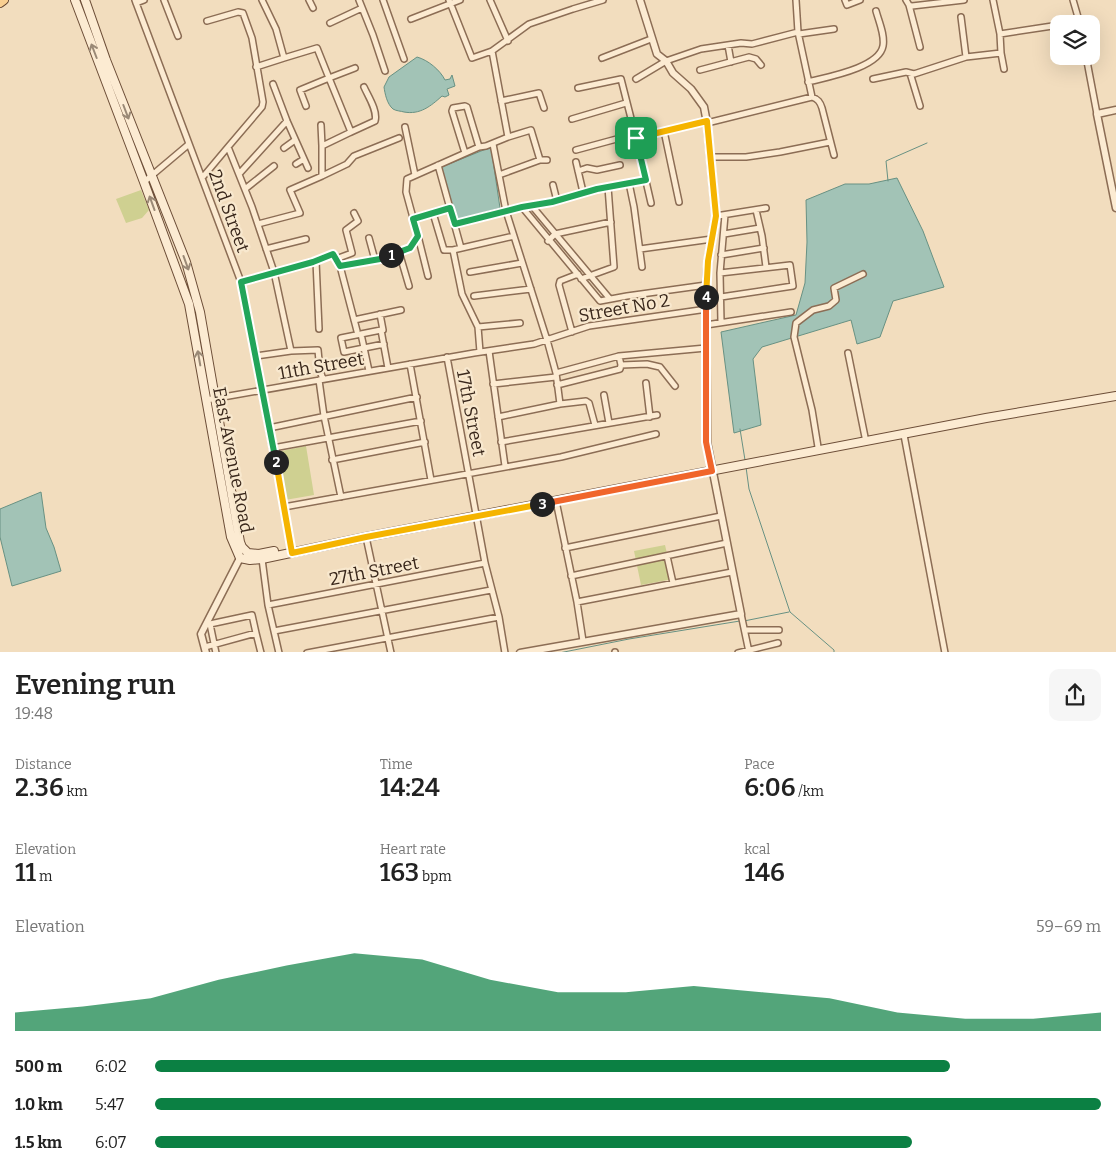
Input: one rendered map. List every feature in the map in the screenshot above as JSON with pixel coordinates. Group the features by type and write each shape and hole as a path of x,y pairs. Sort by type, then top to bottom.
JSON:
{"main road":[{"path":"0,3 4,0"},
{"name":"East Avenue Road","path":"75,0 189,304 206,400 240,558 250,560 262,559 292,550 556,501 711,469"},
{"name":"East Avenue Road","path":"85,0 106,60 194,286 215,398 234,533 248,553 259,554 292,550 366,537 756,460"},
{"path":"756,460 1116,391"},
{"path":"756,460 865,438 1116,396"}],"street":[{"path":"136,2 144,0"},
{"path":"164,0 178,36"},
{"path":"262,0 276,28 284,58"},
{"path":"309,0 313,8"},
{"path":"359,0 385,71"},
{"path":"383,0 404,59"},
{"path":"411,19 450,2 460,0"},
{"path":"490,0 508,41"},
{"path":"574,0 576,8"},
{"path":"450,2 472,58 492,51 529,24 603,0"},
{"path":"640,0 657,54 666,61 673,73 691,89 704,107 707,122 716,216 706,285 708,380 706,442 749,651"},
{"path":"796,0 799,33 812,97"},
{"path":"845,0 847,5 860,0"},
{"path":"920,47 907,2 964,0"},
{"path":"993,0 1000,34 1004,69"},
{"path":"1073,0 1078,15"},
{"name":"2nd Street","path":"136,2 241,282 292,550"},
{"path":"330,23 362,8"},
{"path":"808,82 840,74 869,63 881,52 883,45 882,34 876,11"},
{"path":"202,178 262,107 252,38 243,13 238,12 207,21"},
{"path":"961,17 966,57"},
{"path":"1000,34 1050,26"},
{"path":"636,79 666,61 701,49 752,44 769,38 834,29"},
{"path":"602,58 651,39"},
{"path":"728,45 731,62"},
{"path":"256,67 317,48 352,132"},
{"path":"492,51 508,137"},
{"path":"873,79 906,72 910,73 966,57 1001,52"},
{"path":"700,70 750,57 761,65"},
{"path":"1088,65 1096,114 1116,203"},
{"path":"306,106 300,90 355,68"},
{"path":"910,73 920,106"},
{"path":"578,88 621,79 652,203"},
{"path":"274,84 287,121 308,168"},
{"path":"322,146 375,121 375,112 364,87"},
{"path":"501,101 540,92 544,108"},
{"path":"576,150 812,97 820,102 834,155"},
{"path":"572,119 626,103"},
{"path":"465,153 452,111 453,108 467,107 479,147"},
{"path":"1096,114 1116,110"},
{"path":"239,174 287,121"},
{"path":"320,126 322,176"},
{"path":"405,126 415,175"},
{"path":"428,276 406,192 407,179 479,147 531,130 540,160"},
{"path":"664,131 679,202"},
{"path":"258,224 300,213 290,190 347,164 354,156 399,138"},
{"path":"284,148 295,140"},
{"path":"710,157 746,157 830,142"},
{"path":"144,182 189,144"},
{"path":"493,144 506,211 547,340 556,375 560,404"},
{"path":"228,147 258,224 274,272 291,351"},
{"path":"296,164 304,159"},
{"path":"499,175 540,160 546,160"},
{"path":"576,162 584,192"},
{"path":"578,171 593,168 597,170 620,164"},
{"path":"438,165 461,248"},
{"path":"245,189 274,166"},
{"path":"455,224 584,192 646,180"},
{"path":"629,183 642,267"},
{"path":"553,185 557,200"},
{"path":"572,332 559,285 560,281 614,267 608,187"},
{"path":"532,206 610,299"},
{"path":"522,207 548,241 600,301 706,285"},
{"path":"413,219 450,208"},
{"path":"716,216 766,208"},
{"path":"756,210 766,267"},
{"path":"336,259 352,253 346,230 357,223 354,213"},
{"path":"433,213 444,250 453,250 514,236"},
{"path":"721,322 720,273 725,214"},
{"path":"548,241 555,234 610,222"},
{"path":"724,234 760,228"},
{"path":"340,266 375,260 410,248 418,236"},
{"path":"369,238 375,260"},
{"path":"266,249 306,239"},
{"path":"640,249 712,239"},
{"path":"721,255 764,248"},
{"path":"453,250 462,294 478,327 480,352"},
{"path":"399,252 409,286"},
{"path":"241,282 333,254 340,266 369,371"},
{"path":"316,260 319,329"},
{"path":"470,272 522,263"},
{"path":"720,273 790,265 793,286 721,297"},
{"path":"818,447 812,410 794,337 796,323 812,310 829,306 836,300 834,288 863,274"},
{"path":"474,296 531,289"},
{"name":"Street No 2","path":"480,352 534,344 589,326 707,309"},
{"path":"354,320 401,310"},
{"path":"706,325 791,312"},
{"path":"380,314 383,330"},
{"path":"478,327 520,323"},
{"path":"384,344 344,351 342,337 359,332 381,330 384,344 388,368"},
{"path":"493,384 556,375 619,356 706,348"},
{"path":"256,356 291,351 318,350 324,416 340,497"},
{"path":"490,351 501,442 506,466"},
{"name":"11th Street","path":"206,400 480,352"},
{"path":"848,353 865,438"},
{"path":"557,384 620,369 619,356"},
{"name":"17th Street","path":"447,357 485,564 499,617 505,652"},
{"path":"410,364 432,480"},
{"path":"621,365 648,364 660,367 675,386"},
{"path":"646,383 650,417"},
{"path":"604,395 609,423"},
{"path":"269,428 417,397"},
{"path":"498,417 560,404 588,402 595,425"},
{"path":"501,442 657,415"},
{"path":"273,448 421,420"},
{"path":"904,432 945,652"},
{"path":"284,507 561,457 656,434"},
{"path":"332,460 425,442"},
{"path":"556,501 583,641"},
{"path":"565,548 721,516"},
{"path":"366,537 391,652"},
{"path":"571,576 726,543"},
{"path":"667,556 673,583"},
{"path":"240,558 201,634 205,650 214,643 256,633"},
{"path":"262,559 268,605 279,652"},
{"name":"27th Street","path":"268,605 485,564"},
{"path":"577,602 732,572"},
{"path":"274,632 491,590"},
{"path":"216,652 210,624 252,615 261,652"},
{"path":"520,652 531,652 583,641 742,616"},
{"path":"307,652 499,617"},
{"path":"745,631 779,630"},
{"path":"738,652 778,643"}],"green space":[{"path":"141,190 149,210 142,218 126,223 116,199"},
{"path":"306,446 314,495 285,500 277,452"},
{"path":"665,545 673,579 641,585 634,551"}],"shaded area":[{"path":"417,57 433,66 445,80 450,79 452,75 455,86 447,89 449,95 442,96 420,111 410,113 394,110 388,102 384,87 389,77"},
{"path":"491,147 500,208 453,221 439,168"},
{"path":"897,178 923,231 944,287 893,301 880,337 857,344 851,320 762,347 753,359 761,425 734,433 721,332 796,315 805,283 807,242 806,200 845,184 869,184"},
{"path":"41,492 46,528 61,571 12,586 0,537 0,509"}],"waterway":[{"path":"888,181 886,161 927,143"},
{"path":"740,429 745,460"},
{"path":"746,467 749,489 790,612 834,652"},
{"path":"744,621 789,612"},
{"path":"564,652 629,639 740,621"}],"route":[{"path":"707,121 716,216 706,285 708,380 706,442 712,471 366,537 292,553 241,282 313,262 333,254 340,266 380,259 410,248 418,236 413,219 450,208 455,224 522,207 552,202 597,189 646,180 636,138 707,121"}]}
